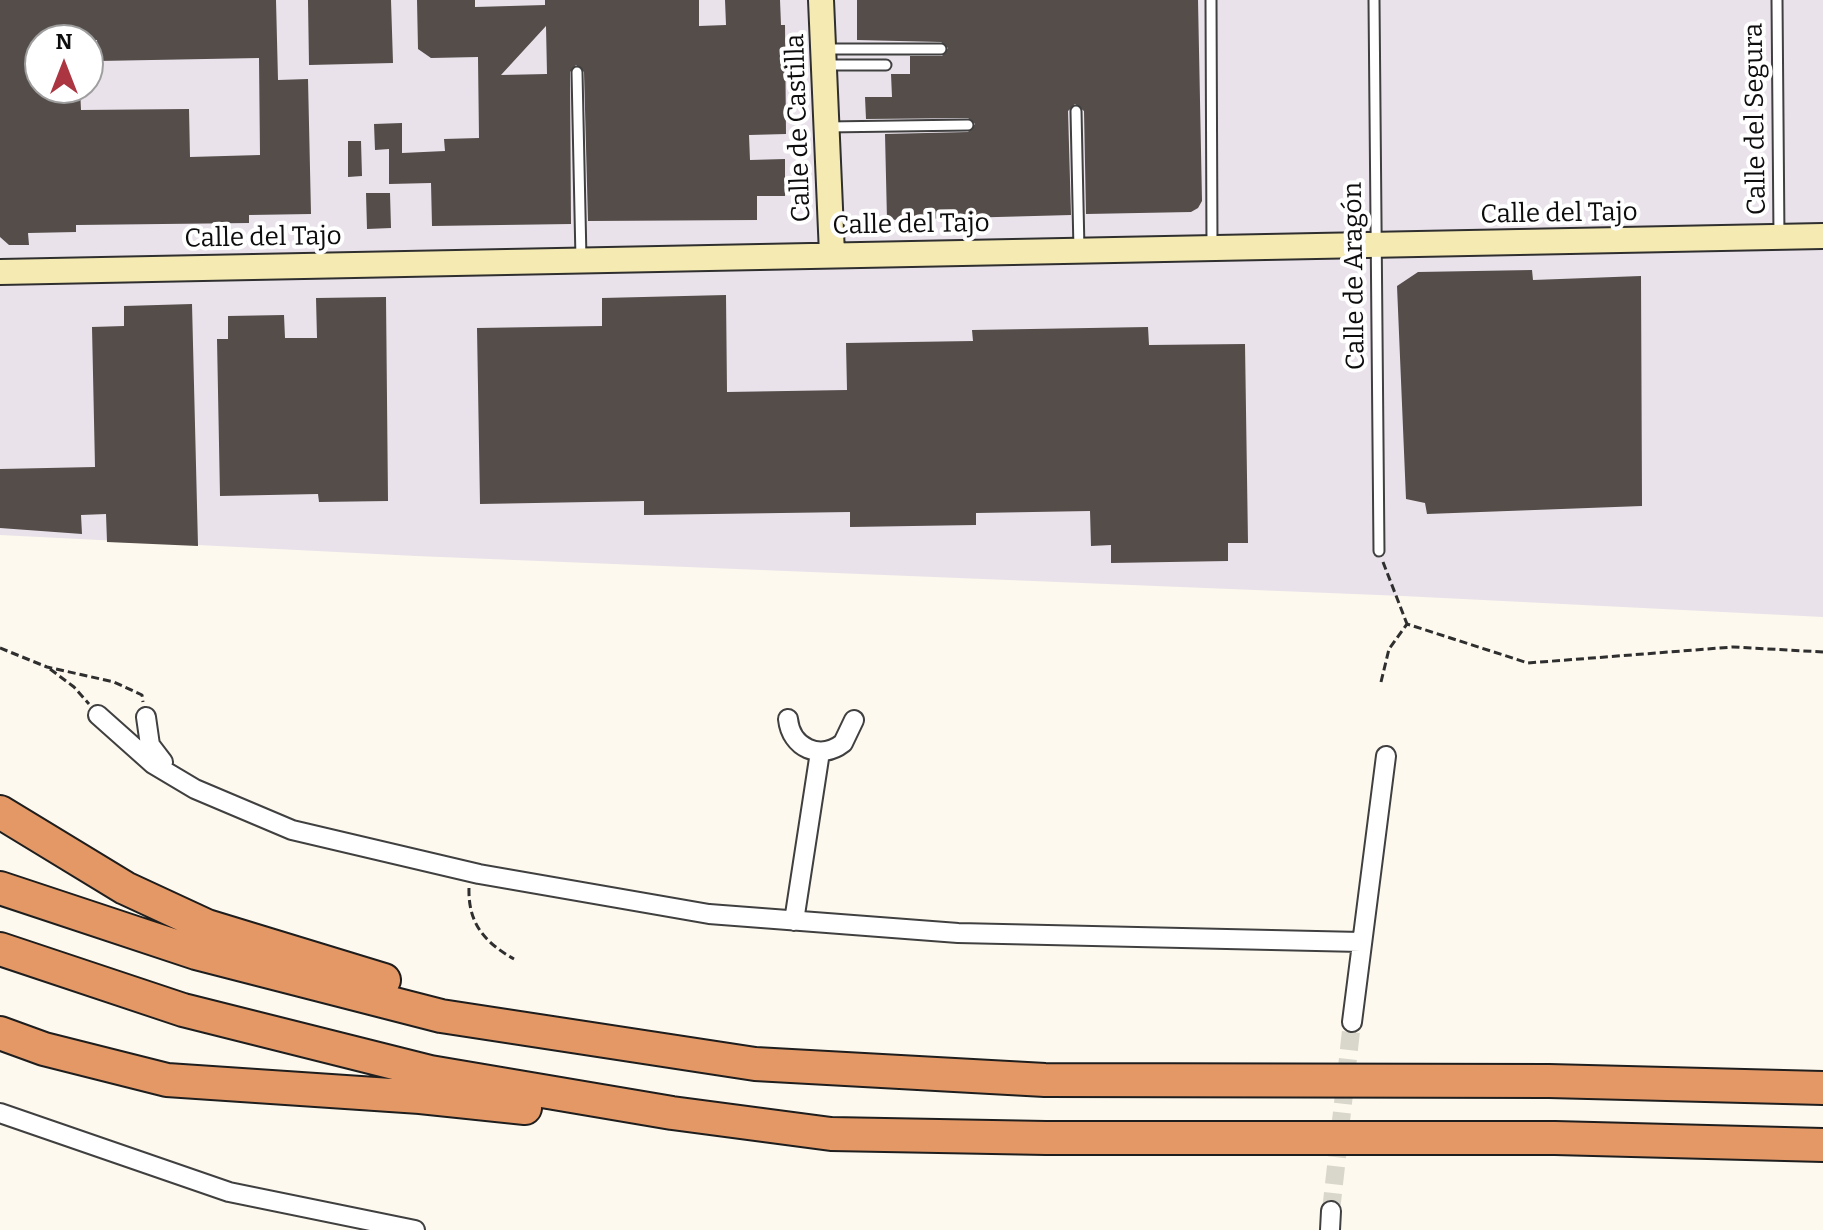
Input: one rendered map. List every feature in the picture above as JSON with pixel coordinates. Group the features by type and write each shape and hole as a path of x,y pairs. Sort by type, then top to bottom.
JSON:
{"highway":[{"path":"0,812 125,888 207,926 444,998 562,1025 942,1076"},
{"path":"0,888 196,953 441,1016 741,1063 942,1076 1549,1081 1823,1088"},
{"path":"0,949 183,1010 430,1072 672,1113 831,1134"},
{"path":"0,1033 44,1049 167,1080 420,1097 628,1119 831,1134 1046,1138 1555,1138 1823,1145"}],"street":[{"name":"Calle de Castilla","path":"821,0 832,254"},
{"name":"Calle del Tajo","path":"0,272 1823,236"},
{"path":"98,715 153,764 195,789 292,830 469,872 709,914 794,921 958,933 1361,942"},
{"path":"146,717 150,745 159,758 195,789"},
{"path":"788,719 795,740 807,749 820,752 843,743 854,720"},
{"path":"794,921 820,752"},
{"path":"1352,1022 1386,756"},
{"path":"0,1113 229,1192 415,1230"},
{"path":"1330,1230 1331,1211"}],"lane":[{"path":"1211,0 1212,250"},
{"name":"Calle de Aragón","path":"1374,0 1379,551"},
{"name":"Calle del Segura","path":"1777,0 1779,237"},
{"path":"824,57 941,49"},
{"path":"824,57 886,65"},
{"path":"577,72 581,259"},
{"path":"1076,111 1079,250"},
{"path":"827,127 968,125"}],"path":[{"path":"1379,551 1407,624"},
{"path":"1407,624 1528,663 1733,647 1823,652"},
{"path":"1381,682 1389,649 1407,624"},
{"path":"0,648 47,667 114,682 142,695 146,717"},
{"path":"47,667 74,687 98,715"},
{"path":"469,872 468,911 489,945 514,959"}],"shaded area":[{"path":"0,0 1823,0 1823,617 1403,596 416,556 0,535"}],"building":[{"path":"0,0 276,0 278,80 308,79 311,214 249,215 249,223 76,225 76,232 28,233 29,245 9,245 0,237","holes":["24,24 104,24 104,61 259,58 260,155 190,157 189,109 81,110 81,104 24,104"]},
{"path":"308,0 391,0 393,63 309,65"},
{"path":"417,0 475,0 475,7 545,5 545,0 699,0 699,26 726,25 725,0 780,0 781,25 785,25 786,134 749,135 750,160 785,159 785,196 757,196 757,220 588,221 584,72 576,65 570,72 571,224 432,226 431,183 389,184 389,149 375,150 374,124 402,123 402,153 445,151 444,139 479,138 478,57 431,58 418,49","holes":["546,26 547,74 501,75"]},
{"path":"857,0 1198,0 1202,201 1198,208 1191,212 1086,214 1084,111 1075,104 1068,111 1071,215 887,220 885,134 968,132 975,124 968,118 866,119 865,97 892,97 891,74 910,74 910,56 942,56 948,48 941,42 857,40"},
{"path":"348,141 361,141 362,176 348,177"},
{"path":"366,193 390,193 391,228 367,229"},
{"path":"1532,270 1533,280 1641,276 1642,506 1427,514 1425,503 1406,499 1397,286 1418,272"},
{"path":"726,295 727,392 847,390 846,343 973,341 972,330 1148,327 1149,345 1245,344 1248,543 1228,543 1228,561 1111,563 1111,545 1091,546 1090,511 976,513 976,525 850,527 850,512 644,515 644,501 480,504 477,328 602,326 602,298"},
{"path":"386,297 388,501 319,502 318,494 220,496 217,339 228,339 228,316 284,315 285,338 317,338 316,298"},
{"path":"192,304 198,546 107,542 106,514 81,515 82,534 0,528 0,469 95,467 92,327 124,326 124,306"}],"tunnel":[{"path":"1331,1211 1352,1022"}]}
